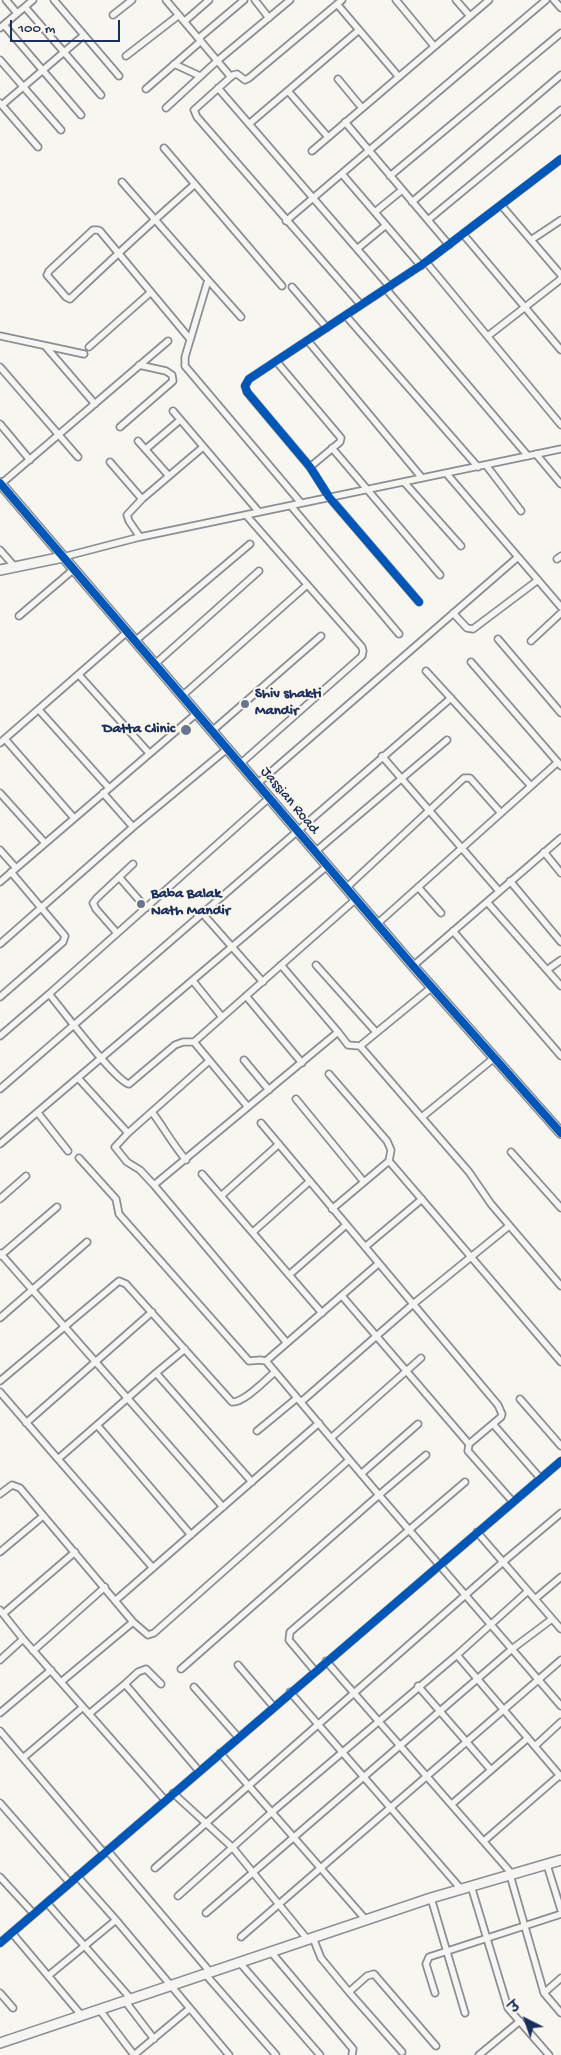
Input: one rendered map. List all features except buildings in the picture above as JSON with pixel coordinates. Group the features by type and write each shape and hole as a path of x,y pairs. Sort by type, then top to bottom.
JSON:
{"street":[{"path":"6,0 17,13"},
{"path":"33,0 2,27 81,115"},
{"path":"54,0 119,76"},
{"path":"113,16 132,0"},
{"path":"166,0 231,77"},
{"path":"185,21 209,0"},
{"path":"146,88 244,0"},
{"path":"255,0 269,18"},
{"path":"166,108 200,76 290,0"},
{"path":"396,0 434,46"},
{"path":"456,0 470,16"},
{"path":"312,151 489,0"},
{"path":"286,222 546,0"},
{"path":"554,0 561,8"},
{"path":"361,305 286,222 195,114 194,110 235,74 245,80 249,78 339,2 359,30 399,76"},
{"path":"25,7 101,95"},
{"path":"126,56 179,15"},
{"path":"249,124 359,30"},
{"path":"390,176 561,33"},
{"path":"38,148 1,104 84,35"},
{"path":"0,60 61,130"},
{"path":"174,64 200,76"},
{"path":"412,202 561,75"},
{"path":"338,79 362,108"},
{"path":"218,88 356,249 528,456"},
{"path":"288,91 328,137"},
{"path":"428,220 561,110"},
{"path":"345,122 450,245"},
{"path":"164,148 282,286"},
{"path":"419,602 329,496 310,467 245,389 246,382 426,262 561,160"},
{"path":"342,174 420,266"},
{"path":"122,182 241,317"},
{"path":"190,339 118,253 100,231 94,229 49,271 48,277 70,299 118,253 195,184"},
{"path":"375,212 402,190"},
{"path":"501,205 561,275"},
{"path":"531,240 561,220"},
{"path":"356,249 386,225"},
{"path":"463,234 524,307 558,342 561,350"},
{"path":"426,262 561,425"},
{"path":"488,336 561,279"},
{"path":"208,280 184,362 188,370 301,504"},
{"path":"292,287 327,328"},
{"path":"89,347 151,292"},
{"path":"346,316 478,467"},
{"path":"0,336 84,354"},
{"path":"1,484 168,340"},
{"path":"308,340 422,478"},
{"path":"45,346 95,404"},
{"path":"276,361 342,440 310,467"},
{"path":"120,427 170,386 172,381 172,375 166,371 139,365"},
{"path":"0,367 78,456"},
{"path":"173,411 259,512"},
{"path":"146,449 180,420"},
{"path":"0,424 30,460"},
{"path":"138,441 169,476"},
{"path":"140,537 127,515 142,499 203,447"},
{"path":"332,448 440,575"},
{"path":"0,570 63,557 140,537 301,504 329,496 367,490 561,449"},
{"path":"536,454 561,484"},
{"path":"110,462 142,499"},
{"path":"486,465 521,511"},
{"path":"446,473 561,607"},
{"path":"404,482 461,546"},
{"name":"Jassian Road","path":"1,484 376,924 561,1134"},
{"path":"291,506 399,634"},
{"path":"240,764 363,653 362,647 246,515"},
{"path":"135,641 250,544"},
{"path":"0,550 14,567"},
{"path":"257,784 518,557"},
{"path":"19,616 74,569"},
{"path":"155,664 259,572"},
{"path":"453,613 467,628 473,629 538,580"},
{"path":"182,696 307,585"},
{"path":"531,641 561,613"},
{"path":"74,818 2,741 127,632"},
{"path":"212,731 321,636"},
{"path":"498,639 561,713"},
{"path":"376,924 501,812 559,764 471,662"},
{"path":"426,671 531,786"},
{"path":"79,675 149,753"},
{"path":"0,1089 451,698"},
{"path":"39,710 109,788"},
{"path":"0,882 197,713"},
{"path":"315,852 447,740"},
{"path":"0,944 133,827 227,749"},
{"path":"382,756 499,892"},
{"path":"346,888 467,777 476,782 501,812"},
{"path":"0,793 45,843"},
{"path":"103,793 133,827"},
{"path":"0,1036 269,798"},
{"path":"413,966 561,838"},
{"path":"0,850 16,868"},
{"path":"544,852 561,873"},
{"path":"117,933 93,903 133,864"},
{"path":"0,1144 328,866"},
{"path":"0,997 63,942 65,936 11,872"},
{"path":"119,877 146,908"},
{"path":"510,881 561,942"},
{"path":"418,887 440,913"},
{"path":"49,994 102,1059 124,1082 129,1084 175,1045 183,1042 194,1042 356,899"},
{"path":"487,902 561,986"},
{"path":"203,914 263,982"},
{"path":"453,932 561,1056"},
{"path":"547,970 561,960"},
{"path":"281,964 348,1045 360,1046 470,1172 486,1198 561,1286"},
{"path":"316,965 376,1032"},
{"path":"193,981 222,1017"},
{"path":"360,1046 432,987"},
{"path":"246,996 302,1063"},
{"path":"154,1185 338,1032"},
{"path":"194,1042 248,1107"},
{"path":"422,1117 494,1058"},
{"path":"244,1060 269,1090"},
{"path":"209,1061 128,1133 117,1144 116,1149 127,1162 140,1170 154,1185 288,1343"},
{"path":"329,1074 387,1141 391,1150 389,1161 332,1209"},
{"path":"79,1078 128,1133"},
{"path":"296,1099 364,1182"},
{"path":"152,1112 165,1128 176,1149 186,1160"},
{"path":"38,1113 68,1151"},
{"path":"261,1123 498,1405 502,1414 469,1444 468,1451 513,1502"},
{"path":"221,1196 279,1144"},
{"path":"511,1152 561,1208"},
{"path":"79,1158 116,1199 119,1214 249,1361 266,1361 561,1706"},
{"path":"389,1161 561,1362"},
{"path":"202,1174 322,1314"},
{"path":"0,1199 26,1176"},
{"path":"252,1232 310,1181"},
{"path":"364,1247 422,1199"},
{"path":"57,1207 0,1254 223,1507"},
{"path":"289,1275 346,1225"},
{"path":"257,1430 299,1400 509,1226"},
{"path":"0,1318 87,1242"},
{"path":"266,1361 378,1264"},
{"path":"0,1381 119,1281 126,1284 232,1402 244,1398 275,1372"},
{"path":"342,1296 469,1444"},
{"path":"26,1422 152,1312"},
{"path":"58,1459 185,1349"},
{"path":"331,1438 422,1358"},
{"path":"156,1373 252,1482"},
{"path":"0,1392 153,1568"},
{"path":"520,1399 561,1446"},
{"path":"116,1600 319,1424"},
{"path":"361,1474 418,1424"},
{"path":"493,1424 540,1478"},
{"path":"97,1425 191,1535"},
{"path":"181,1668 426,1455"},
{"path":"0,1494 9,1487 16,1485 134,1622 148,1635 154,1632 349,1460"},
{"path":"0,1943 273,1706 561,1461"},
{"path":"315,1671 289,1640 290,1632 465,1482"},
{"path":"155,1868 561,1512"},
{"path":"0,1552 44,1516"},
{"path":"477,1532 561,1629"},
{"path":"75,1552 2,1612 23,1639 165,1800"},
{"path":"535,1599 561,1577"},
{"path":"33,1650 104,1587"},
{"path":"178,1896 272,1812 343,1753 378,1720 491,1625 528,1591"},
{"path":"206,1913 512,1650 552,1619"},
{"path":"61,1682 134,1622"},
{"path":"0,1660 23,1639"},
{"path":"457,1654 560,1776 484,1842"},
{"path":"241,1937 561,1660"},
{"path":"326,1661 511,1874 544,1993 561,2013"},
{"path":"238,1664 273,1706"},
{"path":"89,1714 138,1672 146,1669 161,1684"},
{"path":"0,1713 50,1670"},
{"path":"125,1684 199,1771"},
{"path":"418,1686 491,1770"},
{"path":"194,1687 238,1737"},
{"path":"290,1692 461,1889"},
{"path":"23,1758 82,1706"},
{"path":"535,1746 561,1722"},
{"path":"0,1731 106,1852 276,2055"},
{"path":"452,1804 528,1738"},
{"path":"220,1753 366,1920"},
{"path":"173,1793 233,1848 311,1939 321,1958 349,1992 402,2052"},
{"path":"0,1803 70,1883"},
{"path":"0,2043 431,1898 561,1860"},
{"path":"435,1993 426,1961 429,1956 486,1939 561,1912 547,1865"},
{"path":"77,1876 229,2055"},
{"path":"0,1877 34,1914"},
{"path":"471,1886 508,2008 549,2055"},
{"path":"431,1898 464,2013"},
{"path":"47,1902 85,1945 128,2000 154,2039"},
{"path":"48,1976 116,1920"},
{"path":"12,1933 82,2016"},
{"path":"271,1952 353,2049 352,2055"},
{"path":"240,1963 320,2055"},
{"path":"349,1992 367,1976 374,1974 436,2046"},
{"path":"544,1993 561,1978"},
{"path":"0,1993 13,2008"},
{"path":"99,2009 134,2055 189,2009"},
{"path":"479,2055 520,2021"}],"cycle path":[{"path":"419,602 329,497 310,467 247,392 245,386 249,379 426,262 561,159"},
{"path":"0,483 413,966 561,1133"},
{"path":"0,1943 561,1461"}],"place":[{"name":"Shiv shakti Mandir","path":"245,704"},
{"name":"Datta Clinic","path":"186,730"},
{"name":"Baba Balak Nath Mandir","path":"141,904"}]}
